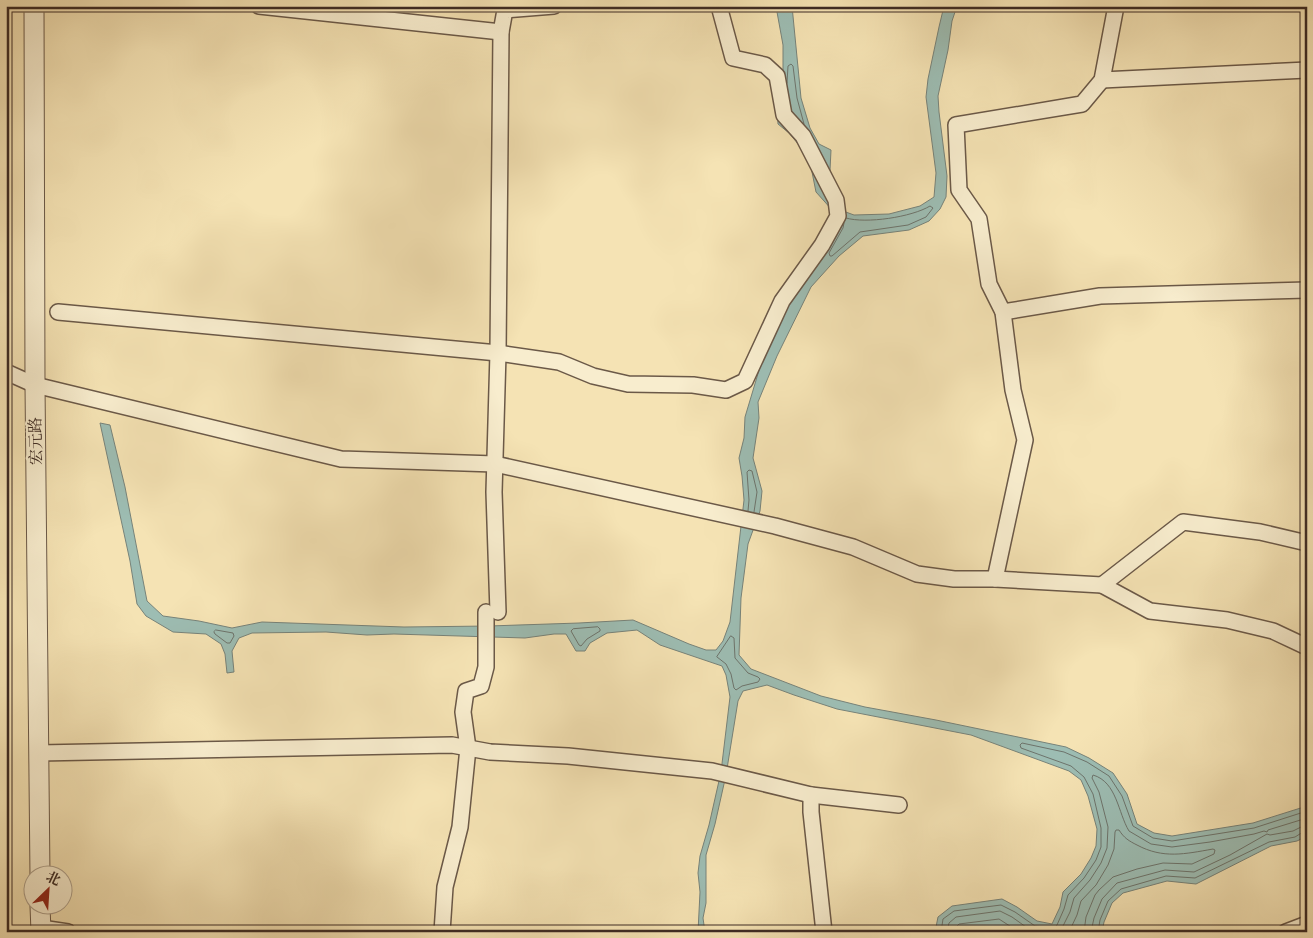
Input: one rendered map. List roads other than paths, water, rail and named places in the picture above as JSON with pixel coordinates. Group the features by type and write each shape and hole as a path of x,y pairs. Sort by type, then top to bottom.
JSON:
{"street":[{"name":"宏元路","path":"34,6 35,385 40,866"},
{"path":"259,6 501,32"},
{"path":"442,932 444,886 460,827 468,748 463,712 466,691 481,686 486,666 492,612 498,353 501,32 505,10 554,6"},
{"path":"58,312 498,353 559,362 593,376 628,384 693,385 726,390 745,381 782,301 822,245 838,216 836,200 803,136 784,116 778,76 765,65 733,58 719,6"},
{"path":"995,579 1025,440 1013,390 1003,312 989,284 979,219 959,190 956,125 1082,104 1102,80 1112,7"},
{"path":"1102,80 1307,70"},
{"path":"1003,312 1100,296 1307,290"},
{"path":"6,372 35,385 341,458 495,464 775,526 853,547 917,574 954,579 995,579 1102,585 1150,610 1227,620 1273,630 1307,646"},
{"path":"1102,585 1183,522 1260,532 1307,543"},
{"path":"39,753 452,745 490,752 568,756 712,772 811,795 899,805"},
{"path":"811,795 811,812 824,932"},
{"path":"40,916 41,930 68,932"}],"water":[{"path":"778,6 792,6 801,98 810,128 819,144 831,150 830,170 843,211 854,215 889,214 920,206 934,197 936,173 926,97 928,79 944,6 957,6 952,21 938,96 947,176 946,197 940,209 929,221 909,230 863,236 839,256 811,287 777,356 758,402 759,418 753,458 762,491 760,511 748,544 741,598 739,655 751,669 821,696 865,707 1066,747 1089,758 1113,773 1127,794 1137,824 1154,833 1172,836 1253,823 1307,806 1307,836 1297,841 1271,846 1196,884 1167,881 1123,893 1112,903 1102,932 935,932 938,917 952,906 1002,899 1037,921 1052,924 1060,907 1063,892 1081,874 1096,846 1097,829 1088,796 1081,780 1069,771 971,735 837,709 767,685 743,691 738,701 726,775 706,855 706,903 703,918 705,932 698,932 700,892 698,873 700,856 721,772 730,697 726,675 722,666 660,645 637,630 607,633 590,643 585,651 576,651 566,634 525,638 394,634 367,635 326,632 252,633 239,638 232,651 234,672 227,673 225,654 221,644 206,634 173,632 146,616 137,604 130,561 100,423 110,425 125,487 147,601 163,616 232,628 262,622 404,627 489,626 633,620 689,644 706,650 716,650 723,641 730,622 744,500 739,458 744,438 745,417 760,367 785,308 833,211 816,192 809,157 789,133 778,124 777,105 783,81 783,45 777,12"}]}
